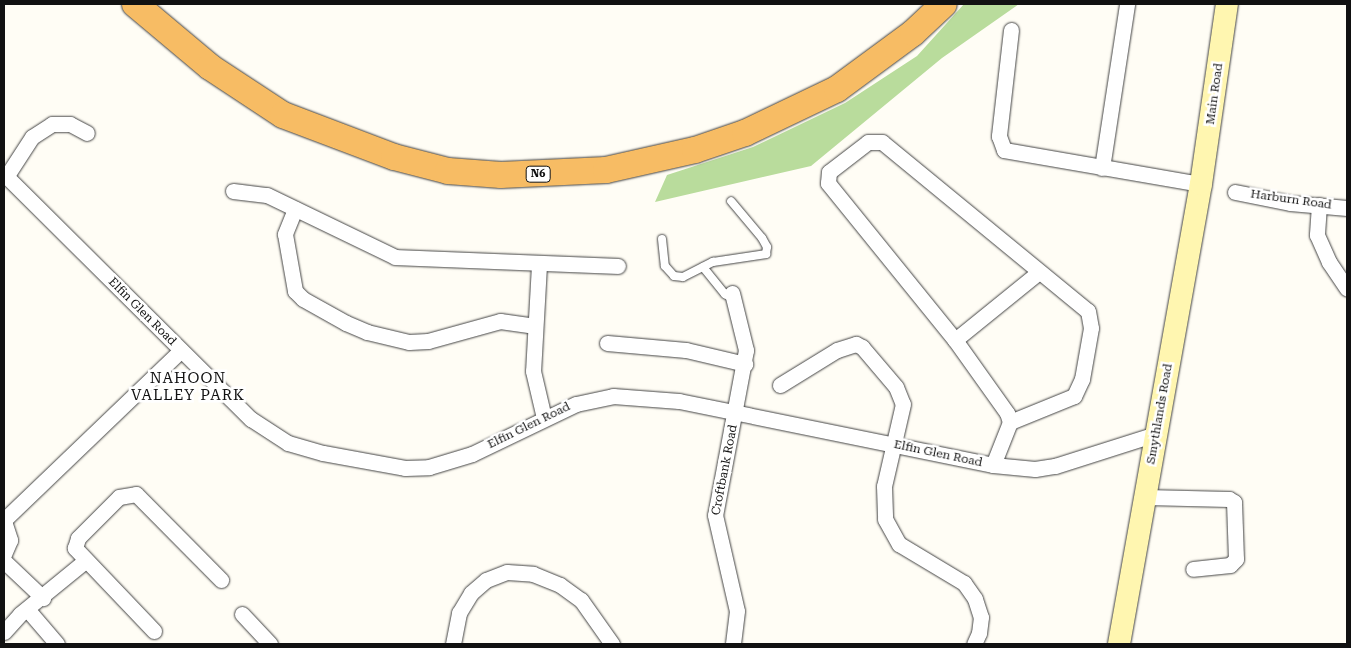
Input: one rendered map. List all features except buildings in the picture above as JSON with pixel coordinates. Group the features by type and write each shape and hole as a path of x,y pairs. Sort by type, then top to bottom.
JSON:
{"highway":[{"name":"N6","path":"135,4 210,67 283,115 394,157 448,171 501,175 606,170 695,150 745,133 837,89 892,49 944,4"}],"main road":[{"name":"Main Road","path":"1201,184 1228,4"},
{"name":"Smythlands Road","path":"1119,644 1201,184"}],"street":[{"path":"1102,168 1127,4"},
{"path":"1011,30 999,136 1004,150 1201,184"},
{"path":"5,175 32,137 52,124 70,124 87,133"},
{"path":"993,465 1010,422 1000,402 955,340 831,188 827,178 838,163 868,142 882,142 1039,272 1083,304 1091,317 1082,379 1074,396 1065,402 1010,422"},
{"name":"Elfin Glen Road","path":"5,175 181,350 268,433 323,454 405,468 429,467 472,454 576,404 612,396 679,401 993,465 1035,469 1055,466 1156,434"},
{"path":"233,191 266,195 394,257 539,265 618,266"},
{"name":"Harburn Road","path":"1235,192 1347,208"},
{"path":"1319,205 1317,235 1329,262 1347,289"},
{"path":"295,209 286,225 285,234 295,291 303,299 346,323 367,332 409,342 428,341 500,321 534,326"},
{"path":"539,265 534,326 533,371 544,418"},
{"path":"955,340 1039,272"},
{"name":"Croftbank Road","path":"733,296 746,350 745,364 715,515 737,611 733,644"},
{"path":"607,343 686,350 745,364"},
{"path":"780,385 837,350 850,345 862,347 902,398 894,445 884,486 885,519 899,544 964,583 975,599 981,617 974,644"},
{"path":"4,554 10,540 4,520 181,350"},
{"path":"154,631 85,561 75,548 78,538 120,497 132,493 221,580"},
{"path":"1145,497 1228,499 1234,502 1236,560 1230,565 1193,569"},
{"path":"4,561 43,598"},
{"path":"4,632 27,609 43,598 85,561"},
{"path":"453,644 459,613 471,593 486,580 507,572 533,574 560,585 581,600 612,644"},
{"path":"27,609 57,644"},
{"path":"242,614 270,644"}],"lane":[{"path":"662,239 665,266 674,276 683,277 713,262 766,254 767,247 762,238 731,200"},
{"path":"702,267 725,294 733,296"}],"green space":[{"path":"964,4 1019,4 942,58 811,166 655,202 667,175 753,147 845,103 917,56"}],"district":[{"name":"NAHOON VALLEY PARK","path":"188,386"}]}
